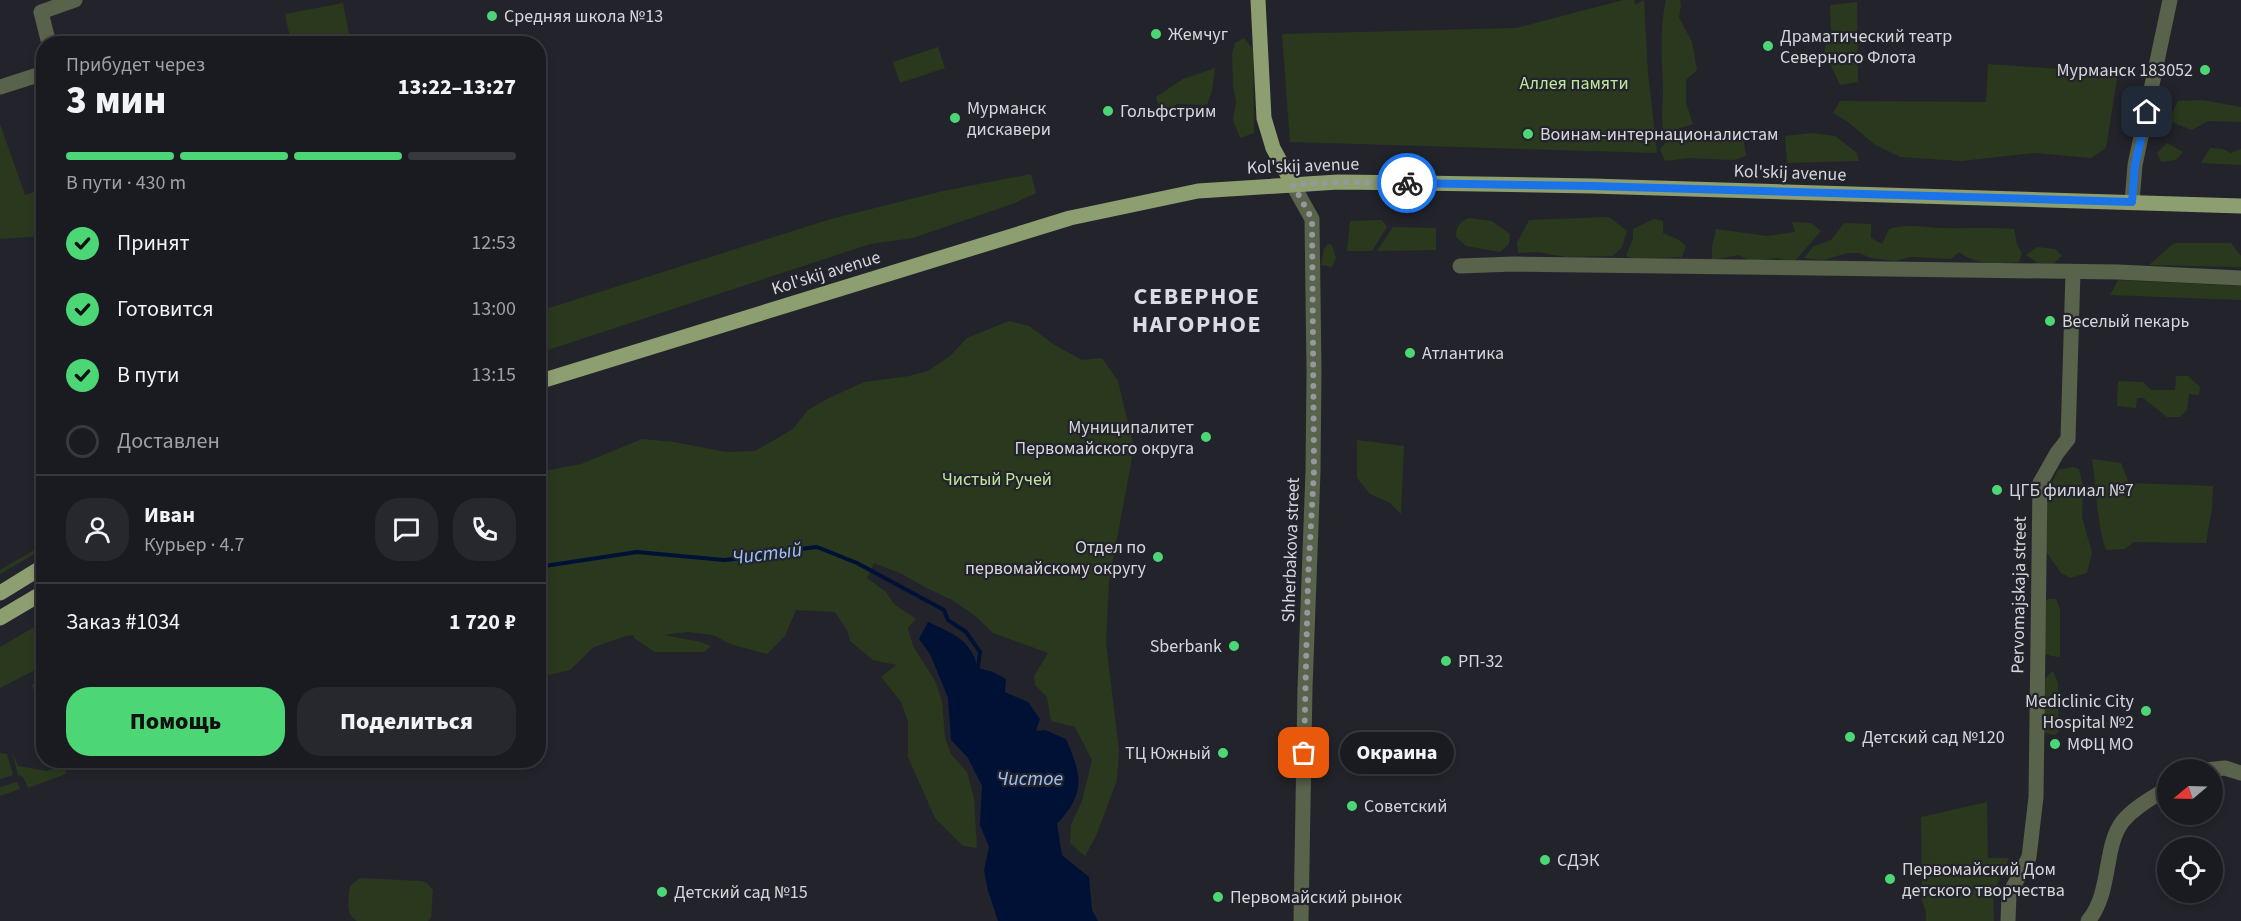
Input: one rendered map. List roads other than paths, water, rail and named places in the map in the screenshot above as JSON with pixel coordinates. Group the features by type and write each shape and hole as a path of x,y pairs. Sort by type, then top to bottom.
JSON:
{"main road":[{"path":"1258,0 1264,118 1274,148 1293,185"},
{"name":"Kol'skij avenue","path":"546,380 1075,217 1198,191 1349,182 1581,185 2241,206"},
{"path":"0,593 36,571"},
{"path":"0,618 36,597"}],"street":[{"path":"46,36 41,12 75,0"},
{"path":"2132,202 2135,165 2170,0"},
{"path":"0,87 36,76"},
{"name":"Shherbakova street","path":"1293,185 1312,219 1314,372 1314,471 1305,688 1301,921"},
{"path":"1460,266 1514,264 2073,272 2241,278"},
{"name":"Pervomajskaja street","path":"2008,921 2009,896 2029,857 2036,797 2040,483 2068,439 2073,272"},
{"path":"2223,768 2241,773"},
{"path":"2088,921 2106,884 2112,846 2122,822 2138,807 2157,795"}],"water":[{"name":"Чистое","path":"928,622 953,634 966,644 978,668 1006,679 1005,692 1028,702 1040,719 1036,731 1045,730 1066,739 1078,774 1078,784 1073,803 1057,824 1062,855 1089,877 1092,910 1098,921 998,921 984,870 989,847 980,825 982,786 968,758 951,740 948,698 931,656 919,639"}],"waterway":[{"name":"Чистый","path":"546,566 637,552 724,560 775,555 782,551 817,547 857,563 944,610 948,620 966,632 980,652 978,668"}],"place":[{"name":"Средняя школа №13","path":"492,16"},
{"name":"Жемчуг","path":"1156,34"},
{"name":"Драматический театр Северного Флота","path":"1768,46"},
{"name":"Мурманск 183052","path":"2205,70"},
{"name":"Гольфстрим","path":"1108,111"},
{"name":"Мурманск дискавери","path":"955,118"},
{"name":"Воинам-интернационалистам","path":"1528,134"},
{"name":"Веселый пекарь","path":"2050,321"},
{"name":"Атлантика","path":"1410,353"},
{"name":"Муниципалитет Первомайского округа","path":"1206,437"},
{"name":"ЦГБ филиал №7","path":"1997,490"},
{"name":"Отдел по первомайскому округу","path":"1158,557"},
{"name":"Sberbank","path":"1234,646"},
{"name":"РП-32","path":"1446,661"},
{"name":"Mediclinic City Hospital №2","path":"2146,711"},
{"name":"Детский сад №120","path":"1850,737"},
{"name":"МФЦ МО","path":"2055,744"},
{"name":"ТЦ Южный","path":"1223,753"},
{"name":"Окраина","path":"1304,753"},
{"name":"Советский","path":"1352,806"},
{"name":"СДЭК","path":"1545,860"},
{"name":"Первомайский Дом детского творчества","path":"1890,879"},
{"name":"Детский сад №15","path":"662,892"},
{"name":"Первомайский рынок","path":"1218,897"}],"district":[{"name":"СЕВЕРНОЕ НАГОРНОЕ","path":"1197,310"}],"park label":[{"name":"Аллея памяти","path":"1574,83"},
{"name":"Чистый Ручей","path":"997,479"}]}
